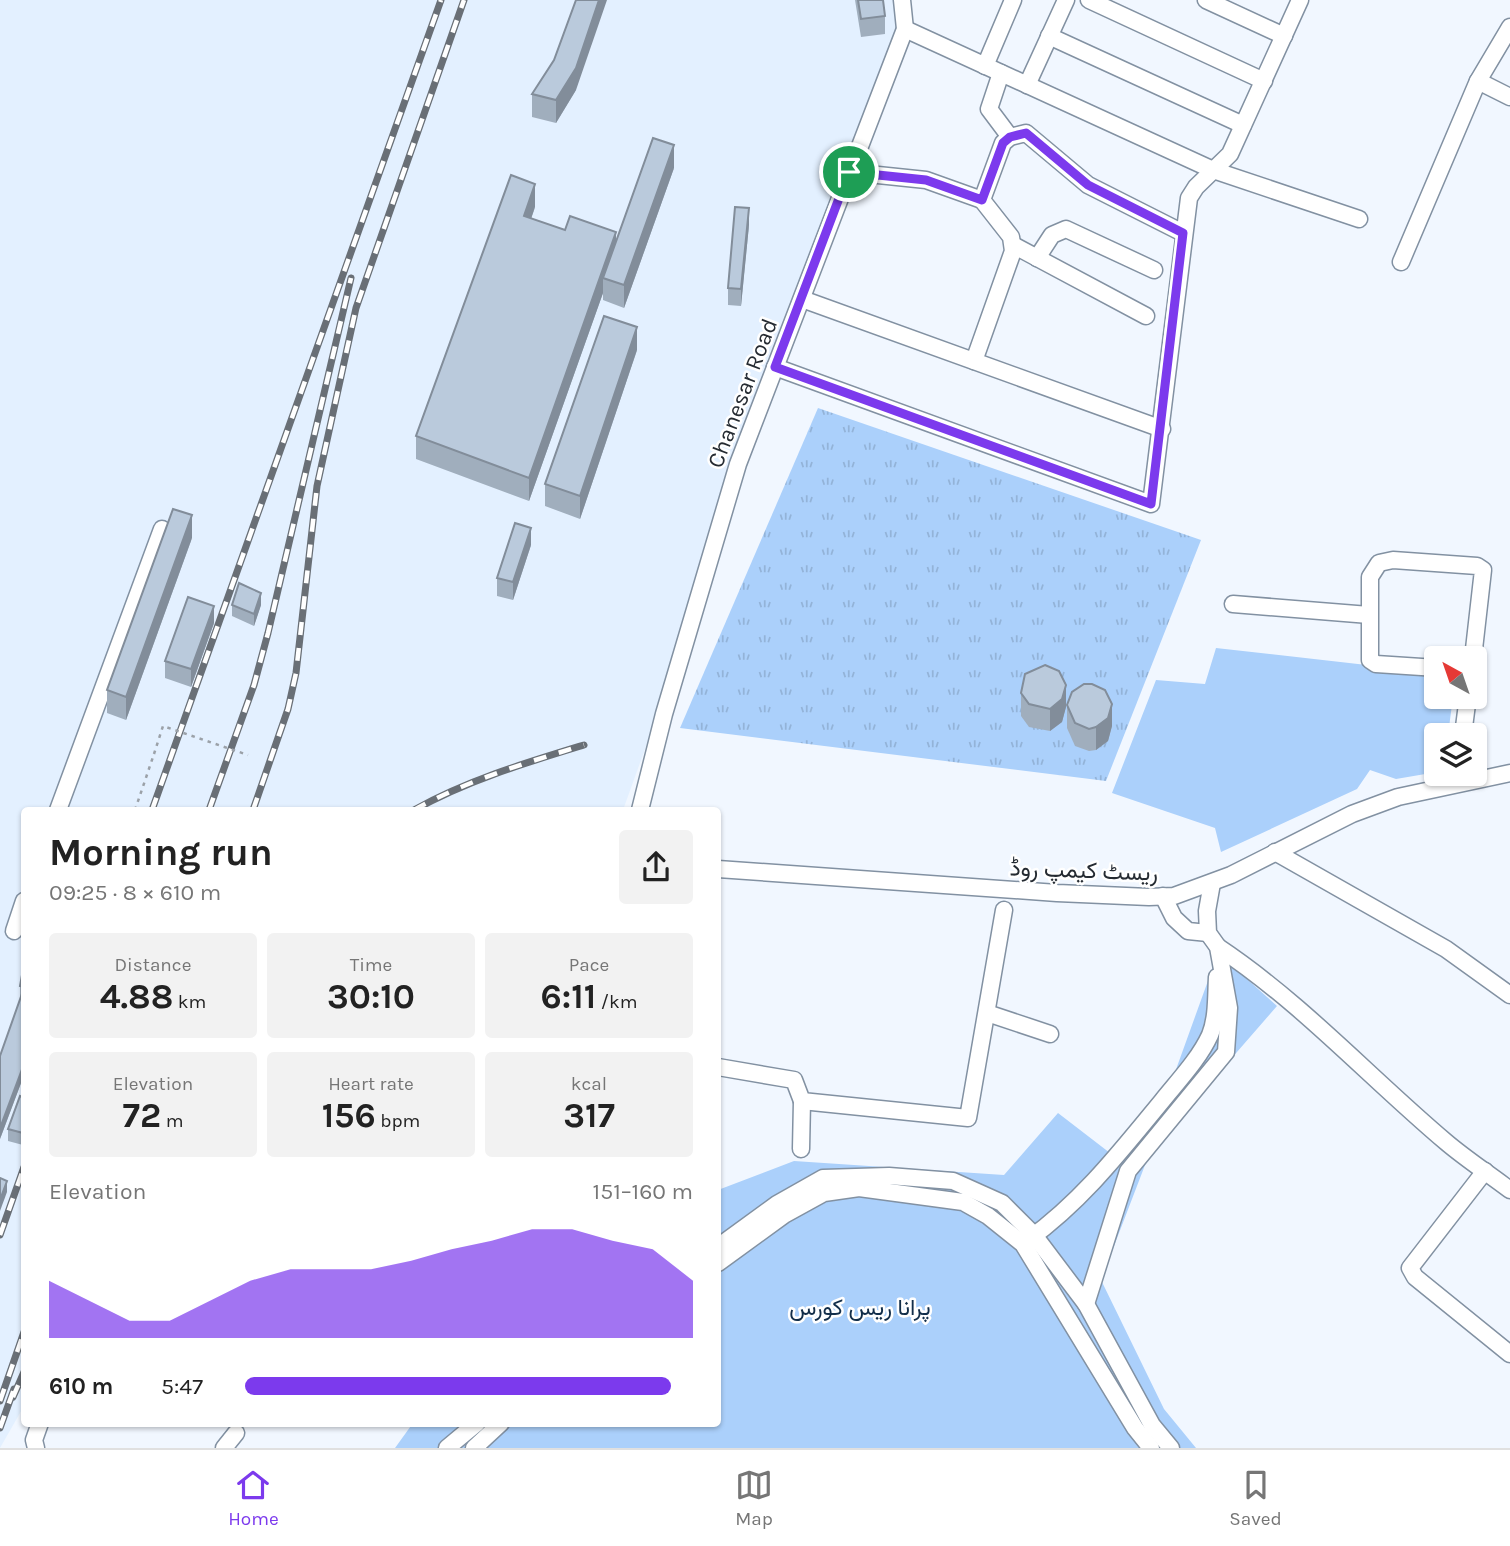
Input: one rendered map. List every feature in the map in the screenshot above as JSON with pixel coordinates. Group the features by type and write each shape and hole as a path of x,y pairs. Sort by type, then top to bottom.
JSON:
{"street":[{"name":"Chanesar Road","path":"641,807 664,714 738,464 849,172 869,131 905,29 901,0"},
{"path":"985,66 1013,0"},
{"path":"1027,85 1066,0"},
{"path":"1089,0 1264,81"},
{"path":"1206,0 1284,36"},
{"path":"775,367 1151,504 1189,198 1230,154 1300,0"},
{"path":"1401,262 1478,81 1510,27"},
{"path":"905,29 1213,170 1359,219"},
{"path":"1049,36 1243,125"},
{"path":"1001,73 989,109 1010,137"},
{"path":"1478,81 1510,97"},
{"path":"982,200 999,150 1010,137 1026,133 1088,185 1183,233"},
{"path":"849,172 926,180 982,200 1013,245 1146,316"},
{"path":"1037,258 1052,235 1066,229 1154,270"},
{"path":"974,361 1013,245"},
{"path":"802,299 1162,429"},
{"path":"59,807 162,529"},
{"path":"1424,667 1372,663 1369,656 1370,577 1379,563 1393,560 1477,566 1485,574 1476,646"},
{"path":"1233,604 1369,615"},
{"name":"ریسٹ کیمپ روڈ","path":"1487,776 1510,774"},
{"name":"ریسٹ کیمپ روڈ","path":"721,869 1057,893 1163,896 1212,883 1352,814 1435,786"},
{"path":"1275,852 1446,950 1510,995"},
{"path":"1212,883 1208,911 1209,933 1219,947 1348,1051 1446,1143 1510,1190"},
{"path":"1163,896 1174,918 1188,931 1209,933"},
{"path":"14,931 21,910"},
{"path":"802,1101 968,1118 1004,910"},
{"path":"1028,1240 1064,1213 1095,1183 1189,1068 1209,1037 1215,1019 1219,947"},
{"path":"1086,1304 1128,1171 1226,1052 1229,1008 1219,947"},
{"path":"987,1013 1050,1034"},
{"path":"721,1068 794,1080 802,1101 801,1149"},
{"path":"1485,1171 1410,1268 1415,1277 1510,1354"},
{"path":"721,1245 777,1204 823,1178 889,1176 953,1181 1002,1203 1028,1240 1135,1428 1151,1448"},
{"path":"721,1261 784,1215 824,1193 859,1188 963,1202 1028,1240 1086,1304 1152,1425 1171,1448"},
{"path":"36,1448 34,1440 39,1427"},
{"path":"447,1448 472,1427"},
{"path":"474,1448 497,1427"},
{"path":"224,1448 236,1433"}],"path":[{"path":"136,807 163,726 248,755"}],"shaded area":[{"path":"0,0 902,0 905,29 624,807 21,807 21,1411 0,1448"}],"green space":[{"path":"818,408 1201,540 1106,781 680,728"},
{"path":"1216,648 1424,672 1424,709 1451,709 1450,723 1424,723 1424,774 1396,779 1370,770 1357,789 1221,852 1215,828 1112,793 1156,680 1205,684"},
{"name":"پرانا ریس کورس","path":"1218,953 1277,1006 1150,1152 1101,1280 1164,1409 1196,1448 395,1448 410,1427 721,1427 721,1189 794,1161 1004,1175 1058,1113 1110,1153 1174,1075"}],"building":[{"path":"576,0 599,0 576,68 556,100 532,94 554,60"},
{"path":"858,0 883,0 885,16 861,19"},
{"path":"653,138 674,145 624,285 603,278"},
{"path":"511,175 535,184 524,216 565,230 570,216 616,232 529,478 416,436"},
{"path":"735,207 749,208 741,289 728,288"},
{"path":"604,316 637,327 580,496 545,484"},
{"path":"173,509 192,515 126,697 107,690"},
{"path":"515,523 531,528 513,582 497,578"},
{"path":"239,583 261,593 254,614 232,605"},
{"path":"188,597 214,606 191,669 165,661"},
{"path":"1045,665 1059,671 1066,685 1062,699 1050,709 1029,704 1021,693 1025,674"},
{"path":"1084,684 1092,684 1105,690 1112,704 1108,718 1089,729 1075,723 1067,705 1072,692"},
{"path":"21,996 21,1072 0,1128 0,1056"},
{"path":"20,1096 21,1132 8,1129"},
{"path":"0,1178 7,1181 0,1200"}],"railway":[{"path":"153,807 441,0"},
{"path":"254,807 288,709 296,673 317,486 356,308 464,0"},
{"path":"210,807 254,685 268,633 351,278"},
{"path":"419,807 476,781 584,745"},
{"path":"0,1235 21,1176"},
{"path":"0,1401 21,1341"},
{"path":"13,1397 21,1379"},
{"path":"0,1428 14,1389"}],"route":[{"path":"1026,133 1088,185 1183,233 1162,429 1151,504 775,367 849,172 926,180 982,200 1003,143 1010,137 1026,133"}]}
